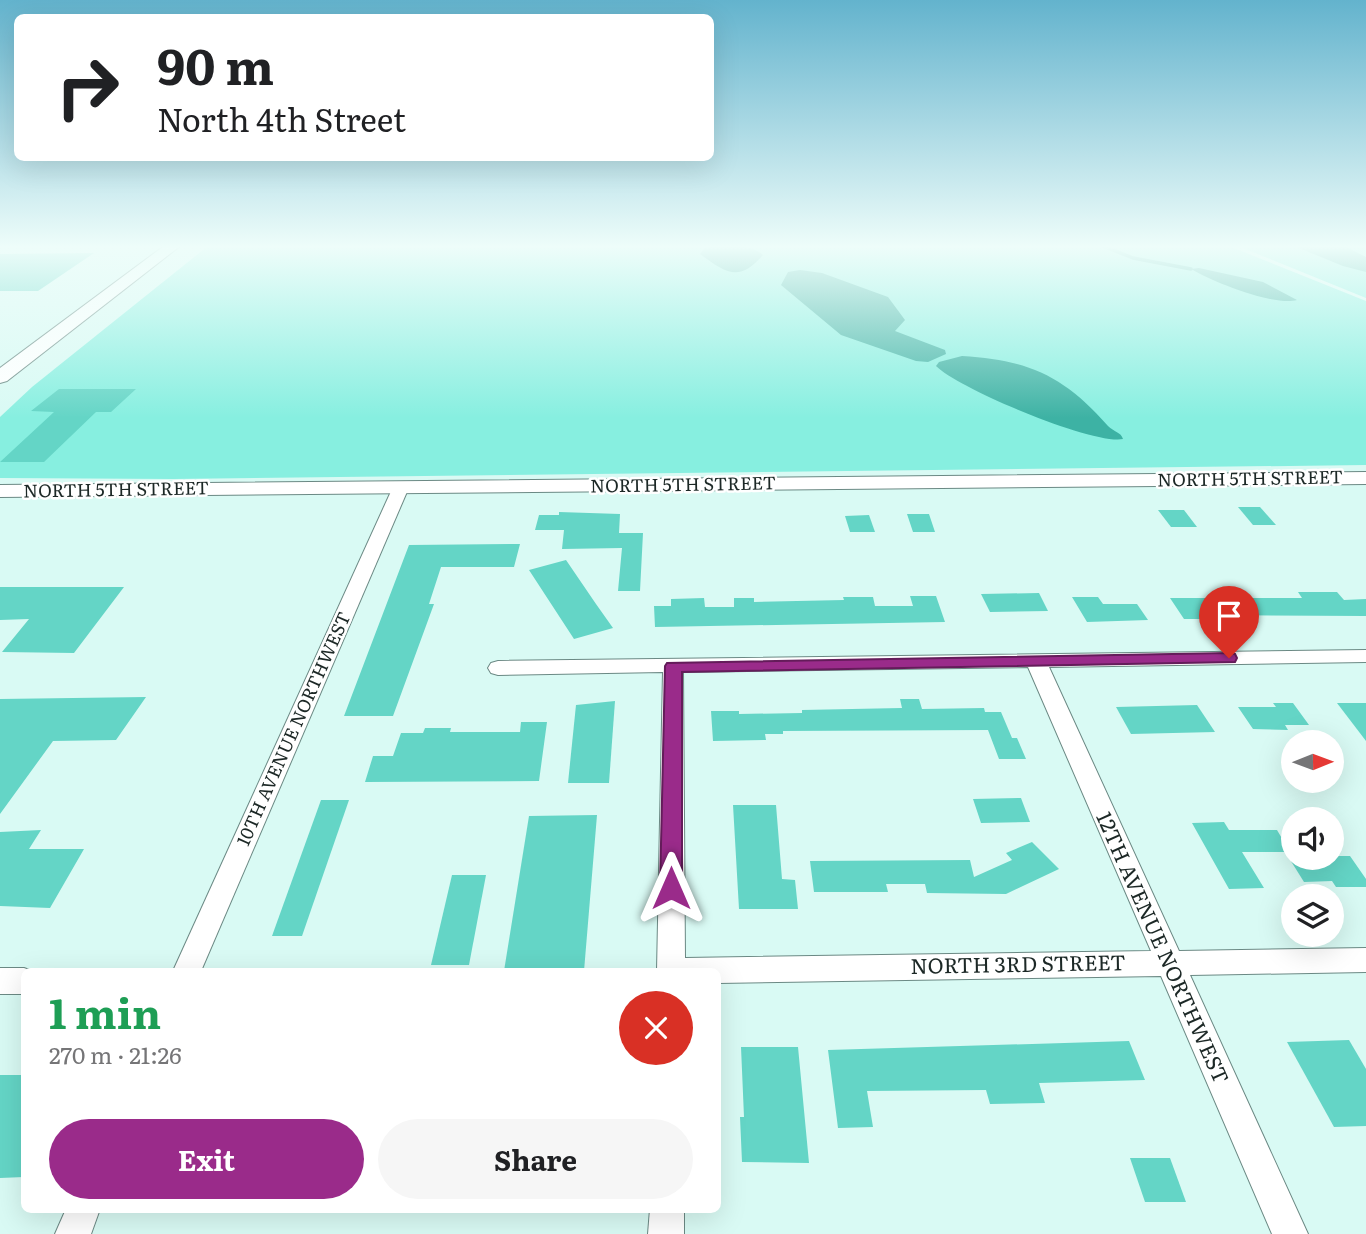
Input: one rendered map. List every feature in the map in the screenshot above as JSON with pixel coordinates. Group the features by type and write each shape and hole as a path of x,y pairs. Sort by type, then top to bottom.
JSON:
{"main road":[{"path":"0,377 97,304"}],"street":[{"name":"NORTH 5TH STREET","path":"0,491 1366,478"},
{"name":"10TH AVENUE NORTHWEST","path":"188,968 401,487"},
{"path":"498,668 1366,656"},
{"name":"12TH AVENUE NORTHWEST","path":"1036,661 1290,1234"},
{"path":"671,968 673,666"},
{"name":"NORTH 3RD STREET","path":"721,970 1366,960"},
{"path":"0,981 21,981"},
{"path":"73,1234 81,1213"},
{"path":"666,1234 667,1213"}],"shaded area":[{"path":"136,304 1366,304 1366,465 173,479 0,478 0,417 32,387"},
{"path":"803,304 893,304 905,320 895,331 945,350 946,354 928,362 916,361 841,335"},
{"path":"962,356 1007,362 1044,374 1076,395 1123,439 1107,439 1057,425 997,401 949,376 936,366 939,362"}],"building":[{"path":"59,389 136,389 111,412 96,412 44,462 0,462 54,412 31,411"},
{"path":"1238,507 1260,507 1276,525 1253,525"},
{"path":"1158,510 1184,510 1197,527 1171,527"},
{"path":"559,512 620,514 619,533 643,533 640,591 618,591 622,548 562,549 564,530 535,530 539,515 559,515"},
{"path":"907,514 929,514 935,532 913,532"},
{"path":"869,515 875,532 850,532 845,516"},
{"path":"520,544 514,567 441,567 429,604 434,604 393,716 344,716 409,545"},
{"path":"566,560 613,628 574,639 529,570"},
{"path":"0,587 124,587 74,653 2,652 29,619 0,620"},
{"path":"1298,592 1337,592 1344,600 1366,599 1366,616 1207,615 1210,619 1184,619 1170,598 1302,598"},
{"path":"1039,593 1048,611 990,612 981,594"},
{"path":"910,596 936,596 945,622 655,627 654,606 671,606 671,599 704,598 705,607 734,607 734,598 754,598 754,602 873,597 875,606 913,606"},
{"path":"1072,597 1098,597 1103,604 1137,604 1148,620 1087,622"},
{"path":"146,697 116,740 53,741 0,814 0,699"},
{"path":"900,699 919,699 922,709 984,708 985,712 1001,712 1012,738 1017,738 1026,759 999,759 988,730 783,731 783,734 765,734 766,740 713,741 711,711 739,711 739,714 902,708"},
{"path":"615,701 609,783 568,783 576,705"},
{"path":"1273,703 1293,703 1309,725 1285,725 1288,730 1253,729 1238,707 1276,707"},
{"path":"1337,703 1366,703 1366,741"},
{"path":"1197,705 1215,732 1131,734 1116,707"},
{"path":"521,722 547,722 539,781 365,782 373,756 393,756 401,733 423,733 425,728 451,728 450,732 520,732"},
{"path":"1021,798 1030,822 981,823 973,799"},
{"path":"321,800 349,800 302,936 272,936"},
{"path":"733,805 776,805 782,879 795,880 798,909 739,909"},
{"path":"597,815 584,968 504,968 529,816"},
{"path":"1224,822 1229,830 1277,830 1281,837 1281,852 1242,852 1264,888 1229,889 1192,823"},
{"path":"41,830 29,849 84,849 50,908 0,906 0,832"},
{"path":"1032,842 1059,869 1006,894 927,893 925,884 886,884 888,892 814,892 810,861 970,860 974,877 1012,860 1006,853"},
{"path":"1344,856 1350,856 1366,879 1366,887 1344,887 1344,884 1334,884 1332,881 1304,882 1296,870 1344,870"},
{"path":"452,875 486,875 469,965 431,965"},
{"path":"1349,1040 1366,1069 1366,1126 1334,1127 1287,1042"},
{"path":"1129,1041 1145,1080 1039,1083 1045,1103 990,1104 986,1090 867,1091 873,1127 838,1128 828,1050"},
{"path":"741,1047 798,1047 809,1163 742,1162 740,1117 744,1117"},
{"path":"0,1075 21,1075 21,1177 0,1178"},
{"path":"1130,1158 1170,1158 1186,1202 1145,1202"}],"route":[{"path":"671,888 673,666 1229,658"}]}
